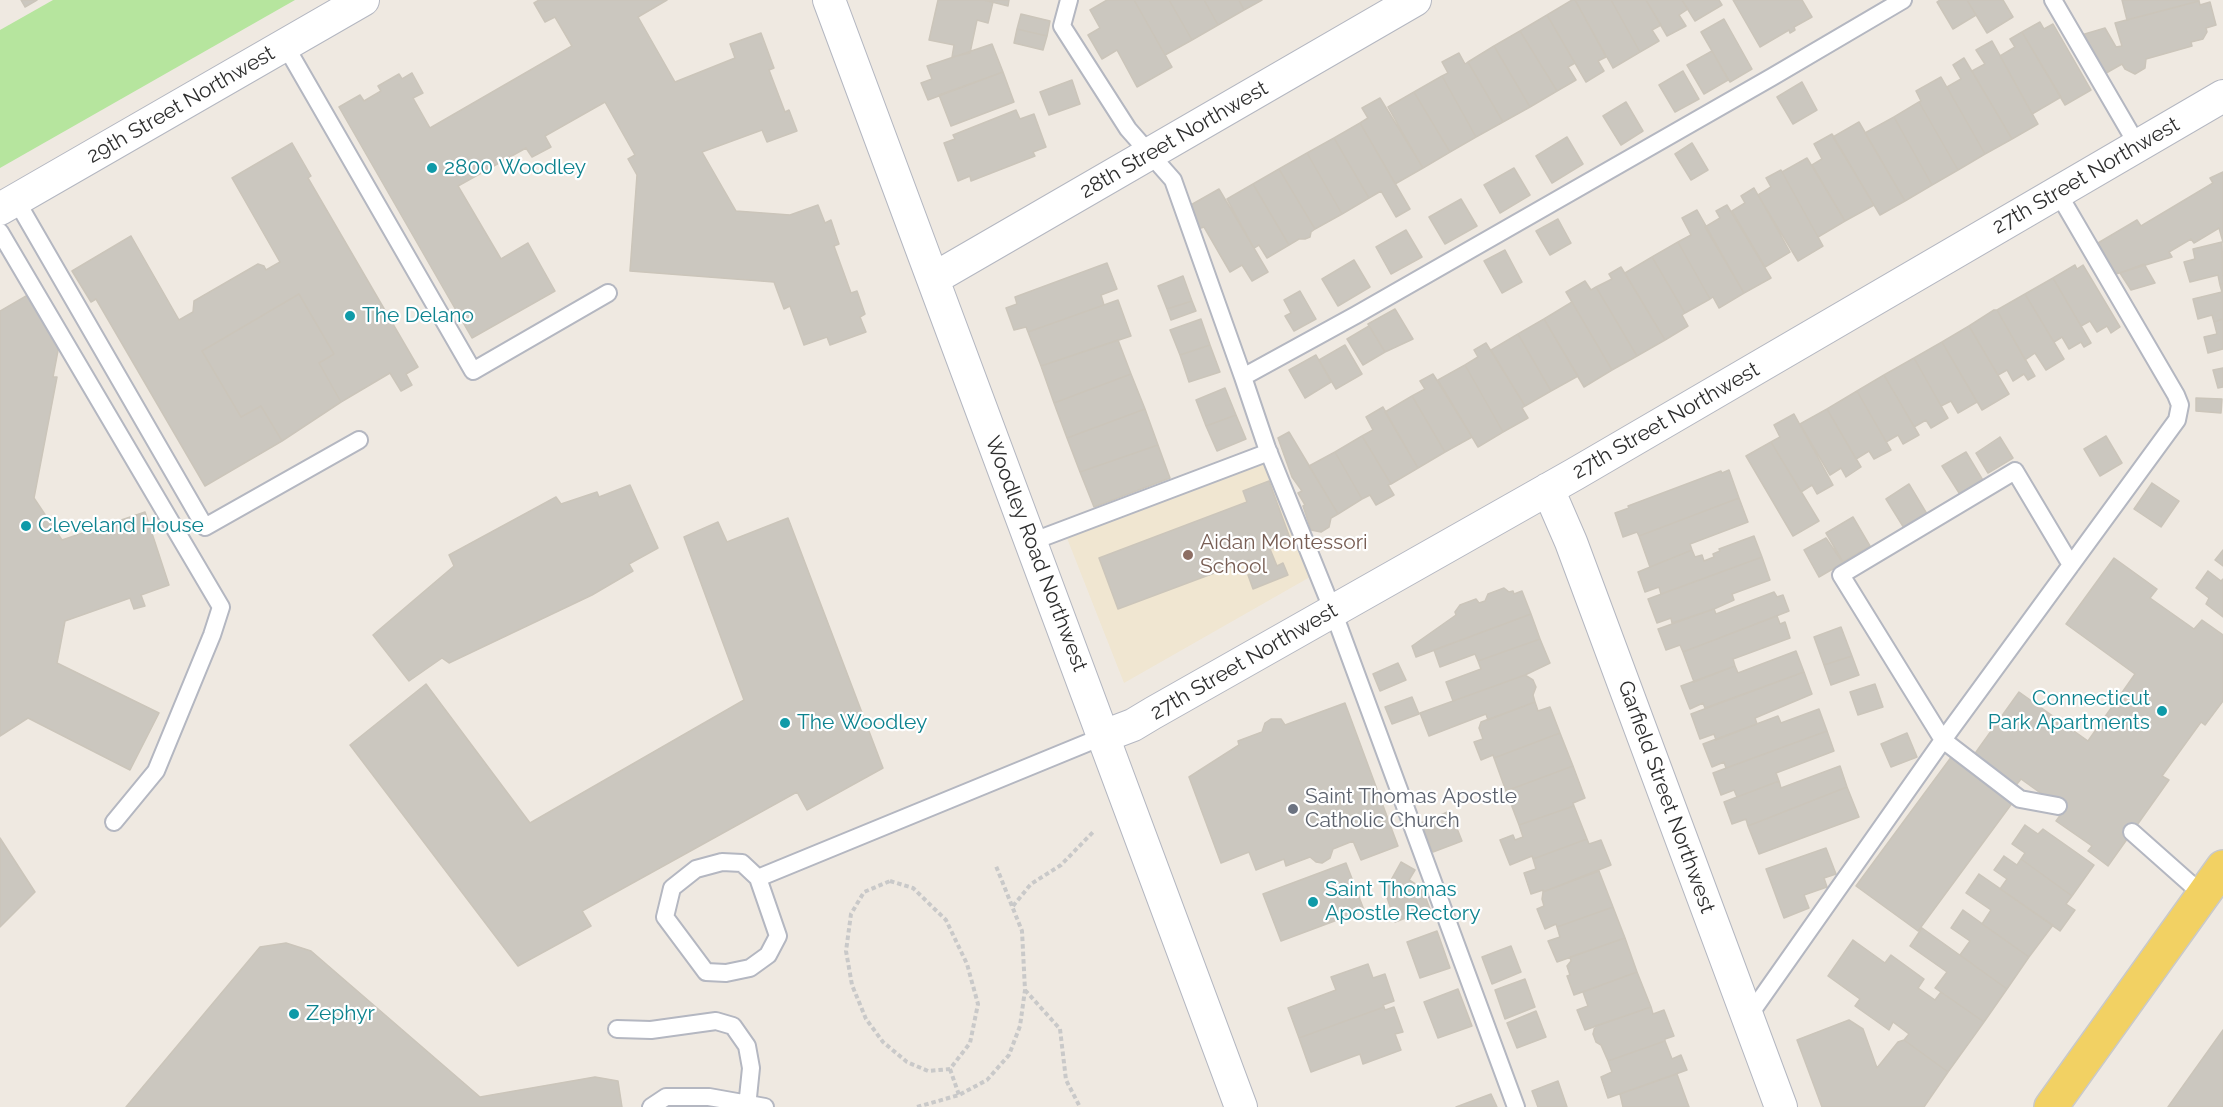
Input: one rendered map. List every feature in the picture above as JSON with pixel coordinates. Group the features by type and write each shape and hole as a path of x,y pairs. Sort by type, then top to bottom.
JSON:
{"main road":[{"path":"2051,1107 2223,867"}],"street":[{"name":"29th Street Northwest","path":"8,205 363,0"},
{"name":"28th Street Northwest","path":"933,279 1415,0"},
{"name":"Woodley Road Northwest","path":"830,1 1241,1107"},
{"name":"27th Street Northwest","path":"1104,736 1153,713 1548,489 2223,96"},
{"name":"Garfield Street Northwest","path":"1548,489 1571,542 1781,1107"}],"lane":[{"path":"1069,0 1062,26 1128,129 1173,180 1269,452 1333,611 1516,1107"},
{"path":"1243,377 1689,125 1903,0"},
{"path":"2053,0 2138,146"},
{"path":"285,45 473,371 608,293"},
{"path":"1748,1017 1943,740 2177,420 2180,405 2058,193"},
{"path":"8,205 205,527 359,440"},
{"path":"0,232 221,607 212,635 156,771 114,822"},
{"path":"1031,542 1269,452"},
{"path":"2058,806 2020,799 1943,740 1841,575 2015,471 2071,565"},
{"path":"758,878 1104,736"},
{"path":"2132,832 2203,895"},
{"path":"722,862 742,863 758,878 778,936 768,955 750,968 726,973 706,972 665,917 672,888 696,868 722,862"},
{"path":"617,1029 651,1030 716,1021 733,1026 747,1046 752,1068 747,1105"},
{"path":"651,1107 666,1097 709,1097 765,1107"}],"path":[{"path":"1012,907 1030,884 1061,865 1094,831"},
{"path":"917,1107 959,1095 987,1080 1009,1055 1020,1026 1025,990 1022,931 996,866"},
{"path":"890,881 913,888 946,920 967,963 978,1004 970,1043 950,1069 928,1071 907,1062 883,1042 866,1019 852,985 846,951 851,914 864,892 890,881"},
{"path":"1025,990 1060,1029 1066,1080 1080,1107"},
{"path":"950,1069 959,1095"}],"shaded area":[{"name":"Aidan Montessori School","path":"1266,460 1310,577 1124,683 1065,533"}],"green space":[{"path":"53,0 295,0 0,168 0,30"}],"building":[{"path":"21,0 37,0 25,7"},
{"name":"2800 Woodley","path":"539,0 667,0 638,17 675,82 735,58 730,44 761,33 774,68 769,70 785,112 789,110 797,131 767,142 762,130 702,152 736,211 790,215 818,205 825,223 831,220 839,244 834,246 851,293 857,291 865,314 860,317 866,332 830,345 827,337 804,345 790,306 784,309 774,282 630,271 637,175 628,159 635,155 605,102 545,136 551,147 532,157 526,148 458,186 501,259 528,243 555,291 472,338 339,107 360,95 364,101 381,91 378,86 399,74 402,79 412,73 423,93 413,98 430,128 572,46 555,17 545,22 534,3"},
{"path":"938,0 993,2 988,23 977,20 970,53 952,57 954,45 929,40"},
{"path":"984,0 1009,0 1008,6"},
{"path":"1107,0 1134,0 1172,67 1137,87 1117,50 1102,59 1088,35 1100,28 1090,10"},
{"path":"1134,0 1169,0 1192,40 1165,55"},
{"path":"1169,0 1204,0 1218,25 1192,40"},
{"path":"1204,0 1239,0 1244,10 1218,25"},
{"path":"1239,0 1262,0 1244,10"},
{"path":"1575,0 1606,57 1598,61 1604,71 1586,82 1547,15"},
{"path":"1575,0 1611,0 1640,52 1613,68"},
{"path":"1611,0 1646,0 1661,25 1652,30 1659,41 1640,52"},
{"path":"1646,0 1682,0 1688,9 1679,15 1686,26 1667,36"},
{"path":"1682,0 1719,0 1722,5 1695,21"},
{"path":"1733,0 1802,0 1812,17 1794,27 1795,30 1790,33 1789,30 1760,47"},
{"path":"1967,0 1976,15 1953,29 1937,2"},
{"path":"1967,0 2003,0 2013,17 1987,33"},
{"path":"2122,0 2199,0 2199,1 2127,20"},
{"path":"2199,1 2200,5 2210,2 2216,25 2206,28 2207,32 2203,39 2191,42 2192,46 2146,59 2145,68 2135,74 2125,69 2122,64 2101,76 2078,36 2105,28 2116,47 2122,46 2115,23"},
{"path":"1021,14 1050,21 1047,36 1017,29"},
{"path":"1547,15 1575,63 1568,67 1576,80 1557,91 1520,31"},
{"path":"1724,19 1752,69 1730,82 1701,32"},
{"path":"2040,22 2044,29 2053,24 2091,90 2065,105 2022,32"},
{"path":"1017,29 1047,36 1043,50 1014,43"},
{"path":"1520,31 1557,91 1530,107 1494,46"},
{"path":"2022,32 2061,97 2032,114 2000,56 2015,47 2010,39"},
{"path":"1992,41 2038,124 2012,139 1972,71 1985,64 1976,50"},
{"path":"992,44 1003,72 928,100 921,83 932,79 927,66"},
{"path":"1494,46 1530,107 1503,122 1468,62"},
{"path":"1712,51 1728,80 1704,94 1687,65"},
{"path":"1459,53 1465,64 1468,62 1503,122 1476,137 1442,76 1448,73 1442,62"},
{"path":"1964,58 2012,139 1985,154 1947,87 1961,79 1953,65"},
{"path":"1683,71 1699,99 1675,112 1659,85"},
{"path":"1003,72 1014,102 951,126 939,95"},
{"path":"1442,76 1476,137 1450,152 1414,92"},
{"path":"1941,77 1985,154 1958,170 1919,102 1921,101 1916,91"},
{"path":"1072,80 1080,104 1049,115 1040,92"},
{"path":"1802,82 1817,110 1793,124 1777,97"},
{"path":"1414,92 1450,152 1423,168 1388,107"},
{"path":"1380,98 1423,168 1395,184 1360,123 1368,118 1362,108"},
{"path":"1626,102 1643,131 1621,145 1603,116"},
{"path":"1919,102 1958,170 1932,185 1894,117"},
{"path":"1016,110 1020,119 1034,114 1046,147 1033,152 1035,156 971,181 970,176 958,181 944,143 955,139 953,135"},
{"path":"1894,117 1932,185 1905,201 1865,133"},
{"path":"1859,122 1905,201 1880,215 1833,137"},
{"path":"1360,123 1410,209 1396,217 1381,191 1369,198 1334,138"},
{"path":"1832,134 1874,205 1845,221 1812,165 1822,159 1814,144"},
{"path":"1567,137 1583,164 1552,183 1536,156"},
{"path":"1334,138 1369,198 1342,214 1307,153"},
{"name":"The Delano","path":"292,143 311,176 308,178 418,367 406,374 412,385 401,391 390,373 341,402 319,363 334,354 299,294 202,351 241,417 261,406 282,441 205,486 96,299 91,302 72,271 131,236 179,320 193,312 194,301 258,264 264,266 266,270 280,262 232,178"},
{"path":"1692,143 1708,170 1691,180 1675,154"},
{"path":"1307,153 1342,214 1315,229 1279,169"},
{"path":"1807,158 1845,221 1818,237 1782,172"},
{"path":"1514,168 1530,195 1500,213 1484,185"},
{"path":"1279,169 1315,229 1311,232 1310,237 1299,239 1289,245 1253,184"},
{"path":"1781,170 1823,246 1798,261 1758,195 1771,187 1766,178"},
{"path":"2223,172 2223,242 2219,228 2194,243 2191,239 2169,252 2172,257 2116,274 2098,243 2137,220 2141,226 2213,183 2210,178"},
{"path":"1253,184 1289,245 1267,258 1259,245 1254,248 1227,199"},
{"path":"1754,188 1790,252 1765,267 1732,211 1745,203 1741,196"},
{"path":"1219,189 1268,272 1252,281 1242,265 1230,272 1204,227 1198,229 1189,206"},
{"path":"1461,199 1477,226 1445,244 1429,217"},
{"path":"1727,205 1771,278 1744,293 1705,227 1720,218 1716,211"},
{"path":"1697,210 1744,293 1719,308 1713,297 1710,299 1678,242 1691,235 1682,218"},
{"path":"1558,219 1571,243 1550,255 1536,231"},
{"path":"1406,230 1422,257 1391,274 1376,247"},
{"path":"1678,242 1710,299 1685,313 1652,257"},
{"path":"2222,242 2223,284 2220,285 2218,275 2190,282 2184,262 2195,259 2193,249"},
{"path":"1505,250 1522,282 1502,293 1484,261"},
{"path":"1652,257 1685,313 1682,315 1688,326 1665,340 1625,273"},
{"path":"1354,260 1370,287 1338,306 1322,279"},
{"path":"1107,263 1117,289 1101,295 1104,305 1028,332 1026,327 1014,330 1006,308 1017,304 1015,297"},
{"path":"2144,264 2155,283 2131,290 2120,273"},
{"path":"2075,265 2077,269 2083,265 2120,327 2111,333 2107,326 2097,332 2090,321 2081,326 2053,278"},
{"path":"1621,267 1665,340 1637,356 1596,287 1612,279 1609,274"},
{"path":"1183,276 1192,301 1167,309 1158,286"},
{"path":"2053,278 2091,343 2084,347 2081,342 2069,349 2062,337 2054,342 2025,294"},
{"path":"1585,281 1591,290 1596,287 1637,356 1612,370 1566,292"},
{"path":"2223,284 2223,319 2214,322 2212,315 2198,319 2193,299 2222,292 2220,285"},
{"path":"1300,291 1316,319 1294,331 1285,316 1291,313 1284,300"},
{"name":"Cleveland House","path":"33,292 60,340 53,377 57,377 34,498 62,540 145,512 169,585 141,595 145,606 134,609 130,598 65,621 57,663 159,713 130,770 28,718 0,736 0,311"},
{"path":"299,294 334,354 319,363 341,402 282,441 261,406 241,417 202,351"},
{"path":"2025,294 2064,359 2046,370 2035,353 2025,360 1997,310"},
{"path":"1118,300 1131,336 1041,366 1028,332"},
{"path":"1192,301 1196,311 1171,320 1167,309"},
{"path":"1572,302 1612,370 1584,387 1544,319"},
{"path":"1395,309 1413,339 1385,352 1368,324"},
{"path":"1997,310 2035,376 2028,380 2024,374 2013,381 2007,370 1998,375 1969,326"},
{"path":"1201,319 1210,345 1180,355 1170,330"},
{"path":"1544,319 1578,376 1551,391 1518,334"},
{"path":"2223,319 2223,349 2208,353 2204,337 2217,334 2214,322"},
{"path":"1369,326 1385,352 1363,365 1347,339"},
{"path":"1969,326 2009,394 1982,410 1942,342"},
{"path":"1518,334 1551,391 1525,406 1491,350"},
{"path":"1118,340 1131,374 1054,403 1041,366"},
{"path":"1942,342 1977,402 1958,413 1951,401 1941,406 1914,358"},
{"path":"1486,343 1525,406 1522,408 1528,418 1503,432 1465,365 1478,357 1474,350"},
{"path":"1210,345 1220,372 1189,382 1180,355"},
{"path":"1345,345 1362,374 1336,389 1319,360"},
{"path":"1316,355 1331,382 1305,398 1289,370"},
{"path":"1914,358 1948,418 1931,428 1926,420 1914,427 1884,375"},
{"path":"1465,365 1503,432 1478,447 1438,380"},
{"path":"2223,368 2223,387 2218,388 2213,370"},
{"path":"1131,374 1145,409 1067,438 1054,403"},
{"path":"1433,374 1472,437 1445,452 1412,396 1425,389 1420,381"},
{"path":"1884,375 1919,435 1903,444 1898,435 1886,442 1857,391"},
{"path":"1225,388 1236,415 1206,426 1196,400"},
{"path":"1857,391 1891,450 1874,459 1869,451 1856,459 1827,409"},
{"path":"1412,396 1445,452 1418,468 1385,412"},
{"path":"2196,398 2222,399 2221,413 2196,411"},
{"path":"1383,407 1418,468 1391,484 1362,436 1373,430 1366,417"},
{"path":"1145,409 1158,445 1080,472 1067,438"},
{"path":"1827,409 1861,467 1846,477 1841,468 1830,475 1800,424"},
{"path":"1794,414 1833,485 1817,494 1812,485 1801,492 1771,442 1780,437 1774,425"},
{"path":"1236,415 1246,439 1217,451 1206,426"},
{"path":"1289,432 1338,514 1331,518 1329,527 1321,532 1311,530 1303,506 1305,505 1298,493 1302,491 1292,477 1278,438"},
{"path":"1362,436 1391,484 1388,485 1394,495 1376,505 1370,495 1362,499 1335,452"},
{"path":"2106,436 2122,463 2100,476 2084,449"},
{"path":"2000,437 2013,458 1988,473 1976,453"},
{"path":"1771,442 1819,521 1793,536 1746,456"},
{"path":"1158,445 1170,478 1094,507 1080,472"},
{"path":"1335,452 1362,499 1338,514 1309,466"},
{"path":"1966,452 1984,482 1961,496 1942,466"},
{"path":"1729,470 1739,498 1639,536 1637,532 1623,537 1615,513 1629,508 1628,506"},
{"path":"1269,481 1291,541 1270,549 1277,566 1283,563 1288,575 1253,589 1248,575 1255,573 1249,560 1118,609 1099,558 1247,502 1243,491"},
{"path":"2152,483 2179,501 2161,527 2134,509"},
{"path":"1909,484 1927,514 1904,528 1886,499"},
{"path":"630,485 658,548 629,564 633,571 592,595 449,663 442,658 409,681 373,635 454,566 449,555 556,497 561,504 597,492 599,497"},
{"path":"1739,498 1748,522 1690,544 1692,550 1650,567 1639,536"},
{"path":"1853,517 1870,546 1843,562 1826,533"},
{"name":"The Woodley","path":"788,518 883,768 807,810 797,792 582,911 591,926 518,966 350,745 426,684 530,823 744,700 684,537 718,522 727,542"},
{"path":"1754,536 1762,557 1661,594 1659,587 1645,592 1638,572 1692,550 1695,557 1702,555 1704,561 1714,557 1713,554 1720,551 1719,549"},
{"path":"1826,538 1843,563 1819,577 1804,550"},
{"path":"2223,550 2223,566 2215,560"},
{"path":"1762,557 1770,580 1732,594 1734,600 1714,609 1672,623 1671,618 1657,623 1648,599"},
{"name":"Connecticut Park Apartments","path":"2114,558 2157,589 2150,598 2194,629 2202,620 2223,635 2223,701 2205,725 2201,722 2162,776 2169,780 2108,866 2088,851 2092,846 2056,821 2064,810 2021,779 2013,789 1971,759 2019,692 2088,741 2135,674 2066,624"},
{"path":"2208,571 2221,581 2223,579 2223,617 2206,604 2209,598 2196,588"},
{"path":"1504,588 1509,592 1513,591 1514,594 1522,591 1531,614 1416,657 1412,646 1456,615 1455,612 1460,605 1476,599 1479,603 1485,601 1488,594"},
{"path":"1774,592 1777,597 1783,595 1789,611 1683,652 1680,645 1666,650 1658,629 1714,609 1716,614"},
{"path":"1531,614 1540,639 1478,661 1475,654 1440,667 1434,650"},
{"path":"1777,616 1780,624 1785,622 1790,638 1733,659 1735,666 1694,682 1683,652"},
{"path":"1841,627 1852,656 1824,665 1814,637"},
{"path":"1540,639 1550,663 1525,675 1453,701 1446,682 1481,669 1478,661"},
{"path":"1796,651 1804,672 1705,708 1703,703 1690,709 1681,686 1735,666 1738,673"},
{"path":"1852,656 1859,675 1831,685 1824,665"},
{"path":"1398,663 1406,680 1380,691 1373,674"},
{"path":"1804,672 1812,694 1755,718 1757,724 1716,740 1714,734 1700,739 1691,714"},
{"path":"1525,675 1533,680 1536,687 1533,695 1535,702 1488,720 1486,714 1429,736 1420,713"},
{"path":"1875,684 1883,707 1858,715 1850,692"},
{"path":"1412,697 1419,714 1392,724 1385,707"},
{"path":"1535,702 1538,711 1550,707 1560,733 1494,758 1493,755 1481,760 1474,742 1483,739 1479,728 1481,722"},
{"name":"Saint Thomas Apostle Catholic Church","path":"1345,703 1398,846 1361,860 1353,841 1333,849 1330,858 1322,863 1310,857 1286,866 1284,859 1256,870 1249,852 1221,863 1189,777 1239,745 1238,741 1262,732 1265,723 1271,719 1281,719 1285,725"},
{"path":"1819,709 1827,731 1726,768 1724,762 1712,767 1703,744 1778,716 1781,723"},
{"path":"1827,731 1834,751 1776,773 1779,781 1737,797 1734,790 1721,795 1713,773"},
{"path":"1560,733 1573,766 1506,791 1494,758"},
{"path":"1907,733 1917,757 1891,767 1881,744"},
{"path":"1952,756 2013,802 1918,931 1856,886"},
{"path":"1573,766 1585,798 1573,803 1574,806 1519,825 1506,791"},
{"path":"1840,766 1847,787 1748,826 1746,819 1732,824 1724,802 1779,781 1781,788"},
{"path":"1847,787 1859,817 1759,854 1748,826"},
{"path":"1574,806 1587,839 1510,865 1500,840 1513,835 1515,840 1523,837 1519,825"},
{"path":"1450,811 1462,841 1433,852 1421,823"},
{"path":"2025,825 2038,834 2043,829 2094,865 2072,896 2021,859 2025,853 2012,844"},
{"path":"0,838 35,892 0,927"},
{"path":"1587,839 1589,844 1601,840 1611,865 1543,892 1543,890 1531,894 1524,873 1536,869 1533,859"},
{"path":"1826,848 1836,874 1824,878 1827,887 1804,895 1809,908 1784,918 1766,869"},
{"path":"2004,856 2017,865 2021,859 2072,896 2066,904 2075,910 2060,931 2000,889 2007,879 1994,870"},
{"path":"1401,862 1415,870 1409,880 1422,888 1430,909 1395,922 1385,891"},
{"name":"Saint Thomas Apostle Rectory","path":"1346,863 1364,910 1281,941 1263,894"},
{"path":"1599,871 1613,907 1545,929 1537,909 1544,906 1543,892"},
{"path":"1979,874 2053,925 2029,957 1982,924 1991,910 1966,893"},
{"path":"1613,907 1625,938 1557,962 1548,941 1560,937 1557,927"},
{"path":"1963,910 2029,957 2007,989 1960,955 1970,941 1951,928"},
{"path":"1922,928 2007,989 1984,1022 1935,988 1947,972 1910,946"},
{"path":"1437,931 1450,968 1420,978 1407,942"},
{"path":"1625,938 1637,972 1574,995 1567,976 1570,975 1567,966 1571,961 1570,957"},
{"path":"1853,940 1885,963 1891,955 1924,979 1918,988 1935,1000 1941,992 1984,1022 1948,1072 1904,1040 1909,1034 1893,1022 1889,1030 1855,1006 1860,999 1828,976"},
{"name":"Zephyr","path":"286,943 311,951 480,1097 595,1077 618,1081 622,1107 126,1107 260,947"},
{"path":"1511,946 1521,972 1492,984 1482,957"},
{"path":"1368,964 1373,978 1385,974 1394,1001 1383,1005 1384,1007 1299,1038 1288,1008 1336,990 1331,977"},
{"path":"1637,972 1651,1007 1585,1030 1577,1010 1588,1006 1583,992"},
{"path":"1525,979 1535,1007 1505,1019 1495,990"},
{"path":"1458,989 1472,1026 1438,1038 1424,1002"},
{"path":"1384,1007 1385,1010 1394,1007 1403,1032 1395,1034 1401,1050 1363,1064 1360,1054 1311,1072 1299,1038"},
{"path":"1651,1007 1653,1014 1664,1010 1674,1036 1608,1061 1593,1034 1595,1026"},
{"path":"1536,1011 1546,1037 1517,1048 1507,1023"},
{"path":"1849,1020 1863,1029 1877,1068 1898,1042 1904,1040 1948,1072 1924,1107 1822,1107 1797,1040"},
{"path":"2223,1030 2223,1107 2168,1107"},
{"path":"1665,1041 1672,1059 1681,1055 1687,1070 1608,1098 1601,1077 1612,1072 1608,1061"},
{"path":"1677,1074 1689,1107 1623,1107 1620,1094"},
{"path":"1558,1081 1567,1107 1538,1107 1532,1091"},
{"path":"1491,1094 1497,1107 1456,1107"}],"place":[{"name":"2800 Woodley","path":"432,168"},
{"name":"The Delano","path":"350,316"},
{"name":"Cleveland House","path":"26,526"},
{"name":"Aidan Montessori School","path":"1188,555"},
{"name":"Connecticut Park Apartments","path":"2162,711"},
{"name":"The Woodley","path":"785,723"},
{"name":"Saint Thomas Apostle Catholic Church","path":"1293,809"},
{"name":"Saint Thomas Apostle Rectory","path":"1313,902"},
{"name":"Zephyr","path":"294,1014"}]}
